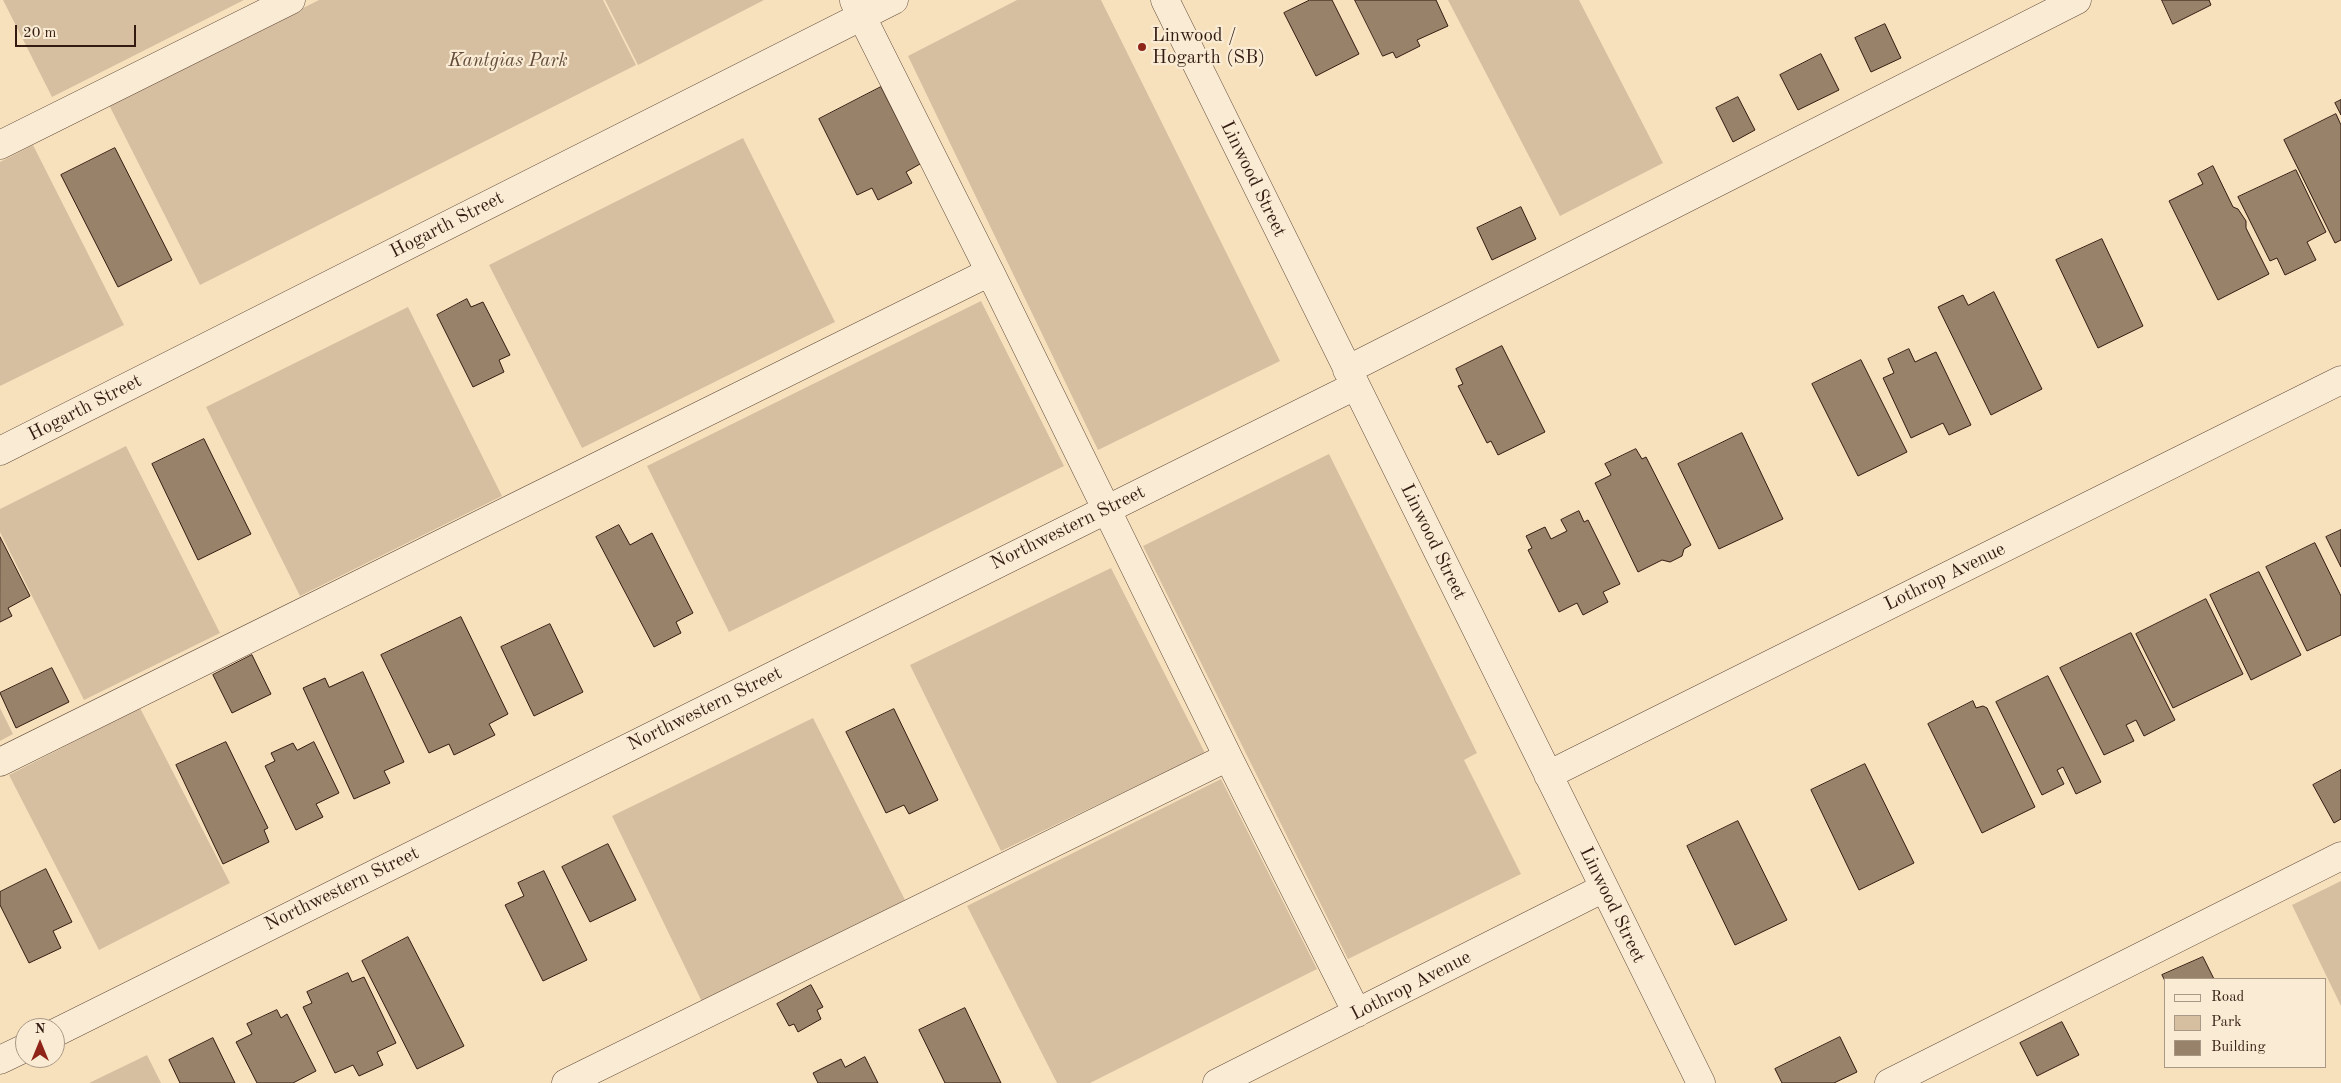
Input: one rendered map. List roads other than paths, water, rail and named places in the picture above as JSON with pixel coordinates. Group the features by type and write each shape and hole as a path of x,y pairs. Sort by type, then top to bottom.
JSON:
{"street":[{"path":"0,145 291,0"},
{"name":"Hogarth Street","path":"0,451 858,8 894,0"},
{"name":"Linwood Street","path":"1165,0 1700,1083"},
{"name":"Northwestern Street","path":"65,1028 1107,508 1351,378 2077,0"},
{"path":"858,8 1107,508 1228,757 1357,1013"},
{"path":"0,762 990,272"},
{"name":"Lothrop Avenue","path":"1548,775 2341,380"},
{"path":"566,1083 1228,757"},
{"path":"1889,1083 2341,856"},
{"name":"Lothrop Avenue","path":"1218,1083 1604,888"},
{"path":"0,1060 15,1053"}],"place":[{"name":"Linwood / Hogarth (SB)","path":"1142,47"}],"park label":[{"name":"Kantgias Park","path":"508,61"}]}
